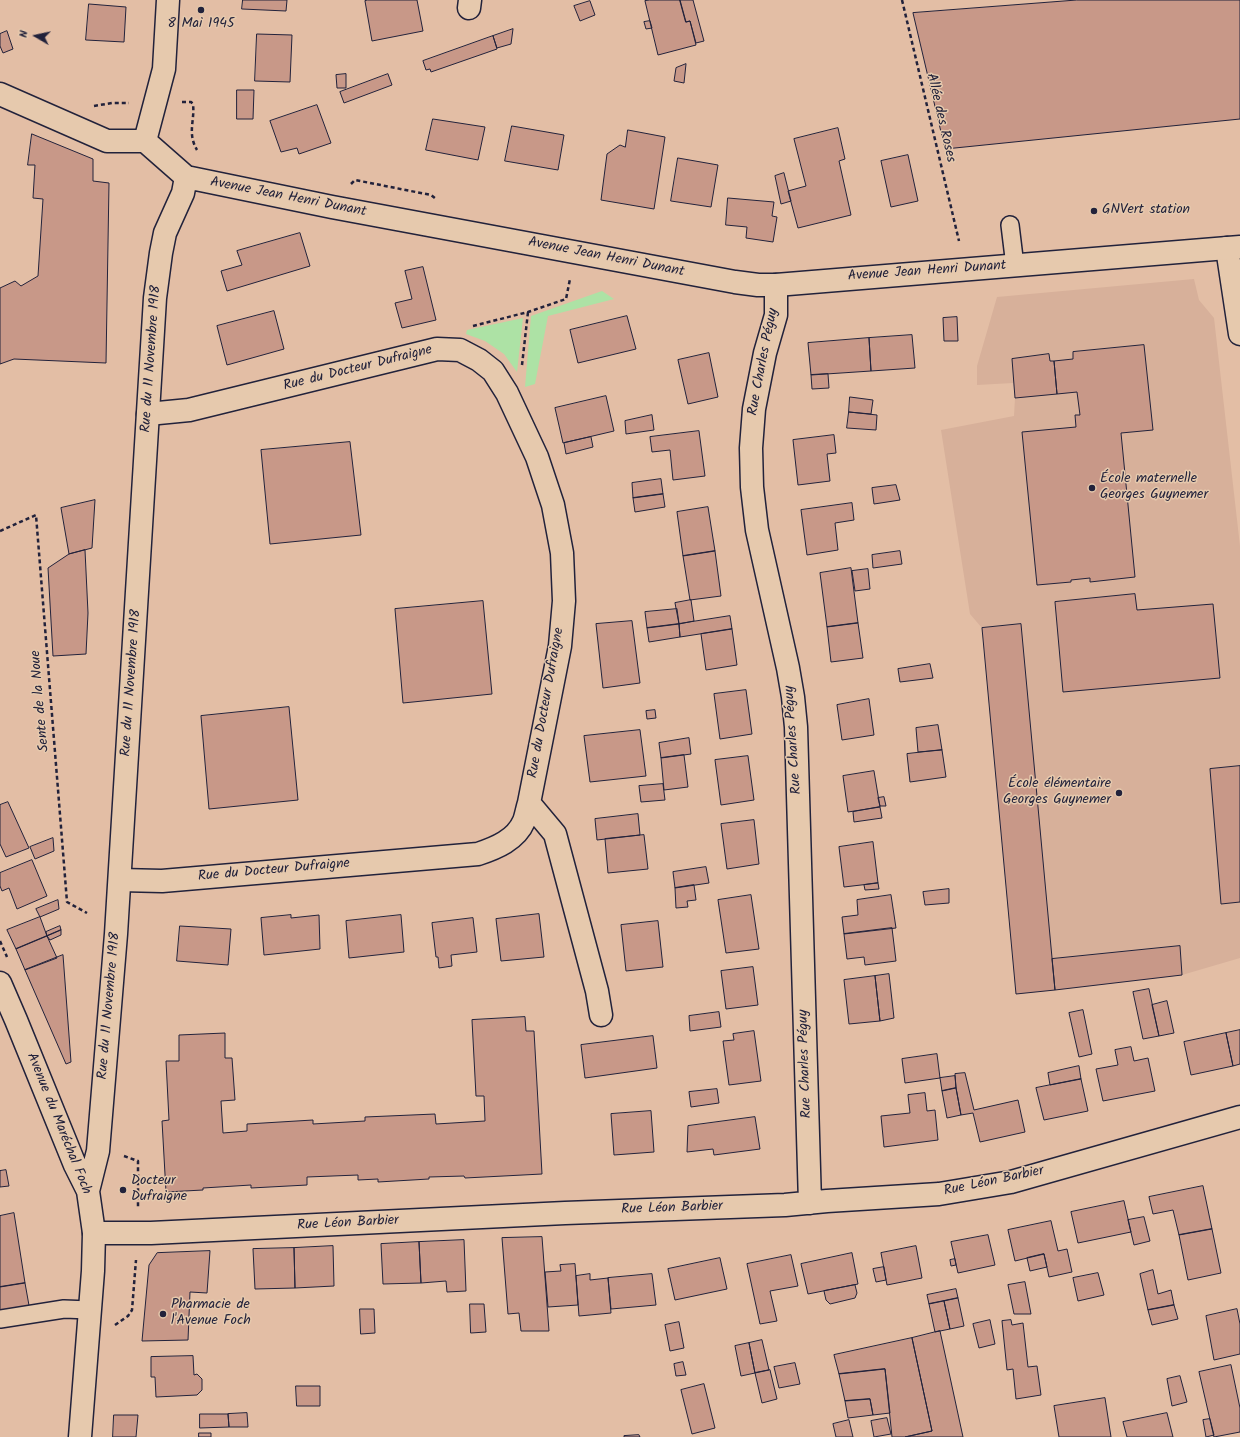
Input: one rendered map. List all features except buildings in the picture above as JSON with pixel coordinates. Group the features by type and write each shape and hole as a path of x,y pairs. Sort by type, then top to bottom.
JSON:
{"street":[{"path":"0,94 106,141 145,141 164,69 168,0"},
{"name":"Avenue Jean Henri Dunant","path":"145,141 186,177 332,207 758,285 776,285 1234,248"},
{"name":"Rue du 11 Novembre 1918","path":"88,1191 98,1151 120,880 155,298 165,233 183,193 186,177"},
{"path":"1234,248 1239,325"},
{"name":"Rue Charles Péguy","path":"776,285 776,315 765,353 754,409 750,448 757,530 788,668 795,720 810,1202"},
{"name":"Rue du Docteur Dufraigne","path":"120,880 162,881 478,854 494,849 510,840 523,822 529,803 560,646 564,601 562,553 553,505 537,457 507,393 494,371 479,360 460,350 437,349 189,410 148,414"},
{"path":"529,803 555,834 597,990 601,1015"},
{"name":"Avenue du Maréchal Foch","path":"0,983 88,1191 94,1233 90,1310 80,1437"},
{"name":"Rue Léon Barbier","path":"94,1233 151,1233 785,1205 810,1202 939,1194 1011,1182 1240,1118"}],"lane":[{"path":"1010,225 1015,266"},
{"path":"0,1318 64,1309 90,1310"}],"path":[{"name":"Allée des Roses","path":"902,0 959,241"},
{"path":"188,102 193,104 191,132 193,144 197,151"},
{"path":"349,185 355,180 431,195 440,202"},
{"path":"469,327 528,312 566,299 570,279"},
{"path":"522,370 528,312"},
{"name":"Sente de la Noue","path":"0,531 36,515 68,902 87,913"},
{"path":"138,1161 138,1207"},
{"path":"112,1329 115,1325 128,1316 132,1310 137,1255"}],"shaded area":[{"path":"1194,279 1199,300 1214,318 1240,546 1240,958 1182,975 1016,994 982,628 970,614 941,430 1014,416 1015,398 1013,383 977,385 977,366 997,297"}],"green space":[{"path":"602,291 614,299 548,316 535,384 525,387 531,316"},
{"path":"523,318 517,372 504,354 485,341 466,334 467,330"}],"place":[{"name":"8 Mai 1945","path":"201,10"},
{"name":"GNVert station","path":"1094,211"},
{"name":"École maternelle Georges Guynemer","path":"1092,488"},
{"name":"École élémentaire Georges Guynemer","path":"1119,793"},
{"name":"Docteur Dufraigne","path":"123,1190"},
{"name":"Pharmacie de l'Avenue Foch","path":"163,1314"}]}
